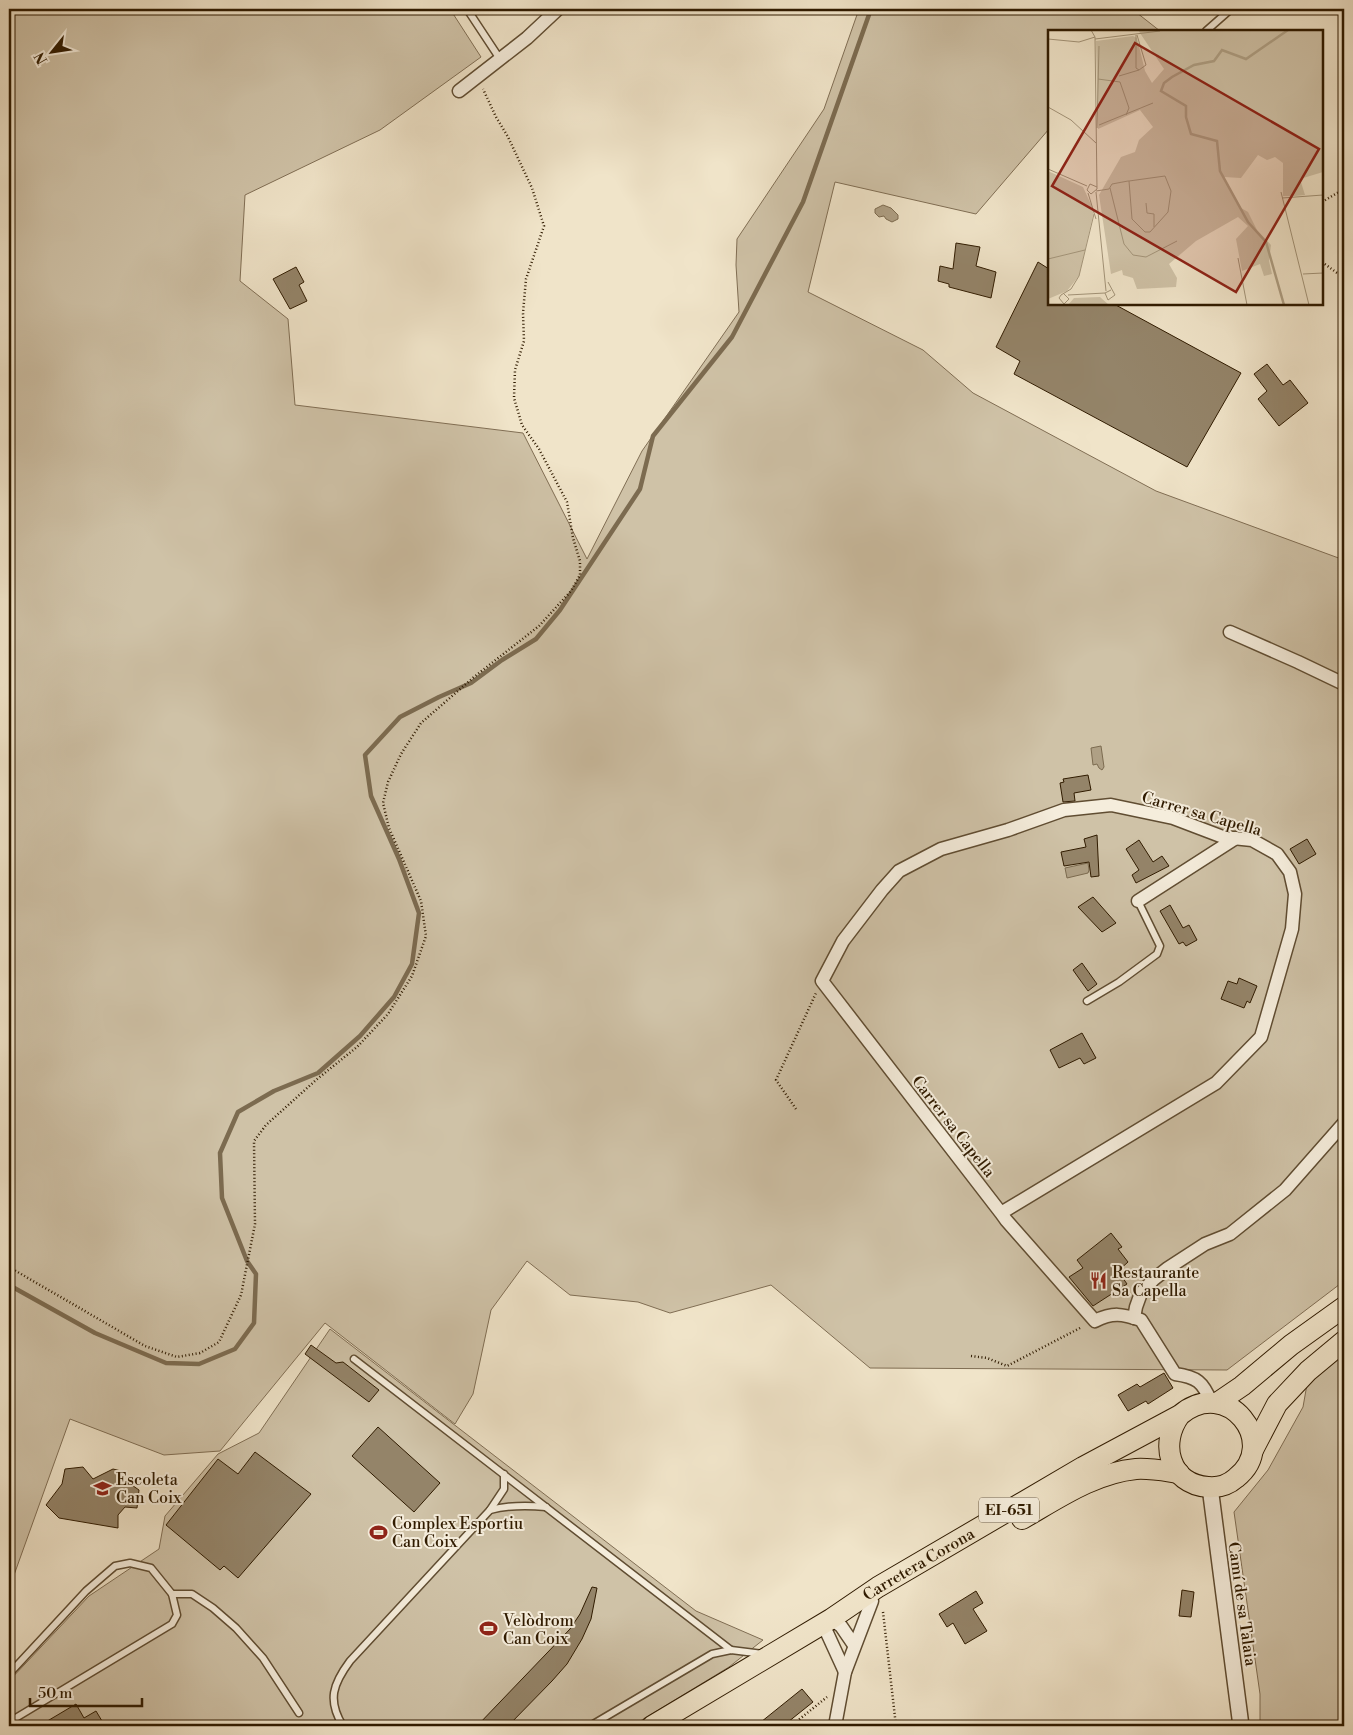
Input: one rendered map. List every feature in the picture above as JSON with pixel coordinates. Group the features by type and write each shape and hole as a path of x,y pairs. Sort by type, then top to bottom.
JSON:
{"main road":[{"name":"EI-651","path":"1180,1415 1194,1406 1214,1403 1242,1386 1291,1345 1344,1307"},
{"path":"1210,1487 1227,1484 1241,1474 1246,1468 1252,1452 1277,1404 1308,1371 1344,1341"},
{"path":"1214,1403 1226,1406 1242,1416 1251,1433 1252,1452"},
{"path":"1179,1473 1169,1454 1168,1444 1172,1428 1180,1415"},
{"name":"Carretera Corona","path":"652,1726 832,1618 878,1587 1083,1467 1180,1415"},
{"name":"Carretera Corona","path":"832,1618 877,1598 1088,1482 1136,1469 1179,1473"},
{"name":"EI-651","path":"1179,1473 1193,1484 1210,1487"}],"street":[{"path":"459,91 527,38 558,9"},
{"path":"1230,632 1344,684"},
{"name":"Carrer sa Capella","path":"1001,1214 1216,1083 1261,1037 1292,929 1295,894 1290,872 1277,854 1252,840 1223,836 1173,818 1111,805 1064,810 1008,830 941,849 899,871 843,941 822,981 1001,1214 1095,1321"},
{"path":"1138,901 1236,838"},
{"path":"1134,1318 1141,1293 1154,1279 1205,1244 1230,1234 1285,1190 1344,1123"},
{"path":"1095,1321 1112,1314 1126,1315 1141,1320 1175,1374 1190,1376 1202,1384 1214,1403"},
{"name":"Camí de sa Talaia","path":"1210,1487 1242,1726"},
{"path":"836,1726 845,1672 854,1645 877,1598"},
{"path":"832,1618 841,1626 854,1645"},
{"path":"832,1618 845,1672"}],"lane":[{"path":"467,9 500,59"},
{"path":"1207,30 1232,9"},
{"path":"1088,1001 1119,982 1157,954 1160,946 1138,901"},
{"path":"354,1359 731,1650"},
{"path":"343,1726 336,1716 333,1697 338,1678 350,1661 490,1510 504,1489 504,1474"},
{"path":"490,1510 506,1506 526,1505 547,1508"},
{"path":"9,1674 86,1591 115,1566 130,1563 151,1568 172,1594 177,1614 172,1624 9,1722"},
{"path":"172,1594 192,1594 213,1608 236,1628 264,1658 300,1713"},
{"path":"590,1726 712,1654 731,1650 772,1654"}],"path":[{"path":"9,1267 145,1346 177,1357 200,1353 219,1342 241,1295 255,1224 254,1141 274,1119 316,1080 357,1047 388,1014 412,976 426,936 421,901 389,828 383,804 388,782 401,754 421,723 474,677 539,626 571,591 580,575 580,561 573,538 567,502 539,448 522,425 514,398 516,370 524,341 522,313 526,279 544,226 532,188 477,77"},
{"path":"1323,201 1344,189"},
{"path":"1323,263 1344,278"},
{"path":"796,1109 776,1080 822,981"},
{"path":"971,1356 987,1358 1007,1366 1095,1321"},
{"path":"877,1598 896,1726"},
{"path":"791,1726 842,1685"}],"shaded area":[{"path":"9,9 283,9 287,13 291,9 450,9 481,57 380,130 245,195 240,281 288,319 295,405 523,433 587,559 642,451 739,312 736,265 737,239 824,109 859,9 1132,9 1159,30 1048,30 1048,130 976,214 835,182 808,292 923,350 973,393 1156,491 1344,560 1344,1281 1227,1370 870,1368 771,1285 670,1313 638,1302 570,1295 527,1261 491,1310 473,1394 455,1424 325,1323 220,1451 164,1455 70,1419 9,1589"},
{"path":"883,205 891,208 898,215 898,219 892,222 884,216 879,217 875,213 875,209"},
{"path":"1101,746 1104,767 1102,770 1097,764 1093,765 1091,748"},
{"path":"1088,863 1088,873 1067,878 1065,868"},
{"name":"Complex Esportiu Can Coix","path":"330,1329 696,1611 763,1640 729,1667 632,1726 9,1726 9,1681 89,1596 159,1549 165,1516 218,1454 259,1433"},
{"path":"1344,1344 1344,1726 1260,1726 1260,1694 1234,1512 1268,1470 1303,1407 1309,1373"}],"building":[{"path":"956,243 980,247 976,266 996,272 991,298 949,287 949,284 938,281 940,266 953,269"},
{"path":"1038,262 1048,268 1048,305 1116,305 1241,373 1187,467 1014,374 1020,361 996,347"},
{"path":"296,267 304,282 299,285 307,301 290,309 273,279"},
{"path":"1267,364 1283,385 1290,380 1308,403 1279,426 1258,399 1267,391 1254,374"},
{"path":"1088,775 1091,790 1074,793 1075,801 1063,802 1060,783 1064,782 1063,779"},
{"path":"1097,835 1099,876 1091,877 1089,862 1064,866 1061,852 1086,847 1084,839"},
{"path":"1307,839 1316,854 1299,864 1290,849"},
{"path":"1139,840 1153,862 1162,856 1169,866 1136,883 1132,875 1139,870 1126,849"},
{"path":"1093,897 1116,923 1102,932 1078,907"},
{"path":"1170,905 1183,928 1189,925 1197,940 1186,946 1183,942 1179,944 1160,911"},
{"path":"1082,963 1097,984 1088,991 1073,970"},
{"path":"1239,978 1257,986 1250,1003 1247,1001 1244,1008 1221,999 1228,981 1237,984"},
{"path":"1082,1033 1096,1058 1084,1064 1080,1058 1059,1068 1050,1050"},
{"name":"Restaurante Sa Capella","path":"1111,1233 1122,1247 1118,1249 1128,1262 1118,1271 1127,1284 1093,1306 1069,1277 1083,1268 1077,1260"},
{"path":"311,1345 336,1363 343,1362 379,1390 369,1402 305,1354"},
{"path":"1164,1373 1173,1388 1148,1404 1146,1401 1128,1411 1118,1395 1137,1384 1140,1387"},
{"path":"378,1427 440,1483 414,1512 352,1456"},
{"path":"255,1452 311,1494 238,1578 224,1566 220,1570 166,1525 218,1459 238,1474"},
{"path":"83,1467 93,1479 113,1469 125,1472 123,1479 139,1490 137,1508 125,1507 118,1515 118,1528 59,1518 46,1505 62,1484 65,1469"},
{"path":"592,1587 597,1588 591,1619 567,1664 508,1726 477,1726 570,1629 580,1614"},
{"path":"1182,1590 1194,1592 1191,1617 1179,1616"},
{"path":"976,1591 983,1603 973,1609 987,1631 965,1644 953,1623 947,1627 939,1614"},
{"path":"802,1689 813,1702 783,1726 756,1726"},
{"path":"76,1704 84,1718 96,1711 105,1726 39,1726"}],"waterway":[{"path":"9,1285 95,1333 166,1363 199,1364 235,1349 254,1323 256,1274 247,1261 222,1198 220,1153 238,1112 274,1091 318,1073 360,1036 394,997 412,964 419,913 399,859 371,796 365,755 400,717 471,683 502,660 536,639 560,610 640,489 653,436 732,337 803,202 871,9"}],"place":[{"name":"Restaurante Sa Capella","path":"1098,1281"},
{"name":"Escoleta Can Coix","path":"102,1488"},
{"name":"Complex Esportiu Can Coix","path":"378,1532"},
{"name":"Velòdrom Can Coix","path":"489,1629"}]}
